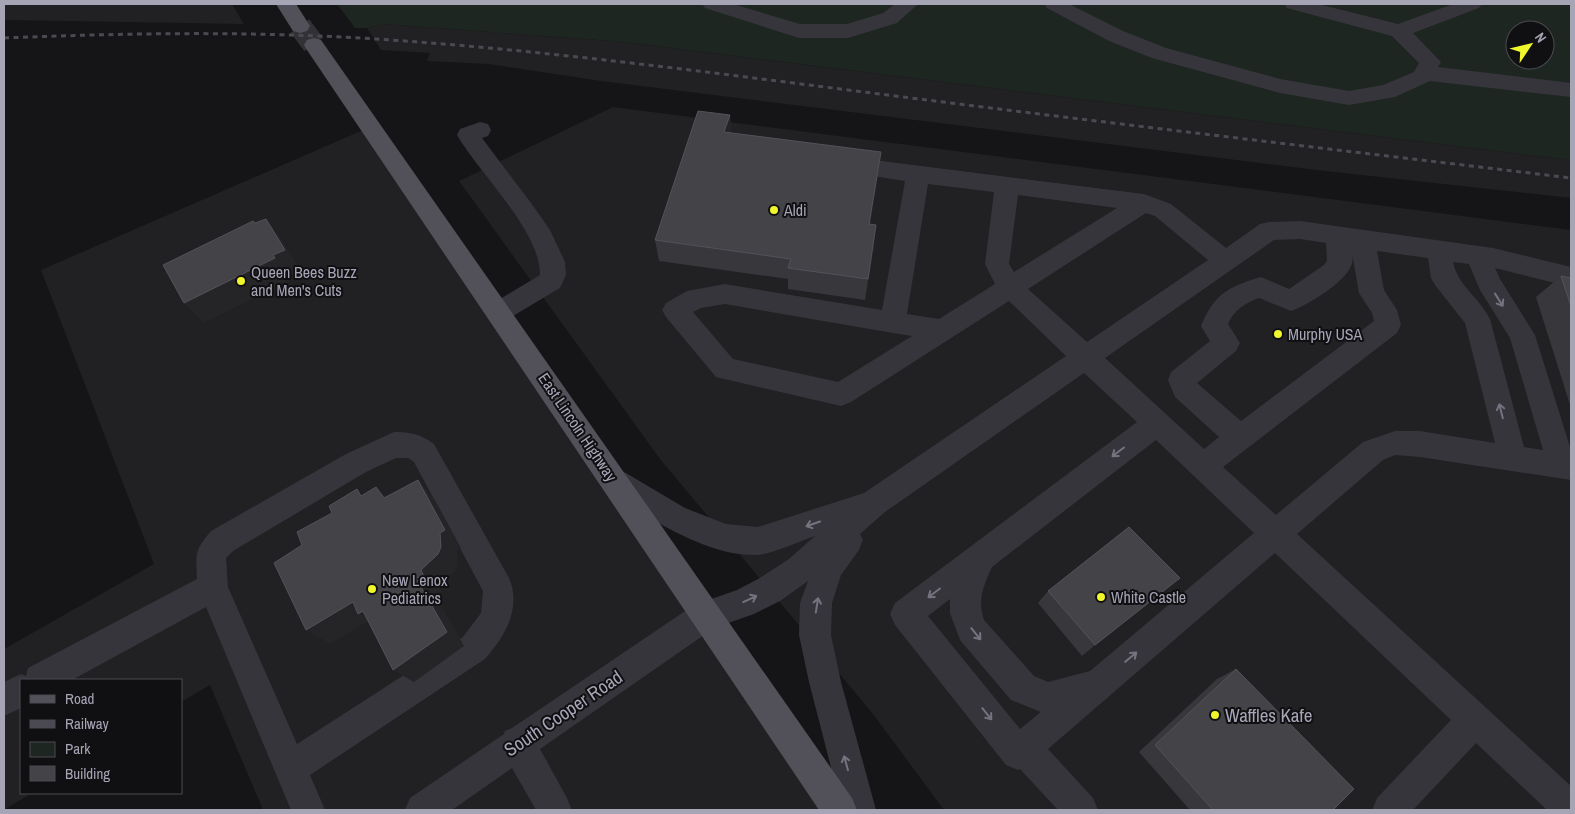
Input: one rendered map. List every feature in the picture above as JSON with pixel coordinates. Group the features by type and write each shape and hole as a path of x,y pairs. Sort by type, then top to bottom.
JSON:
{"main road":[{"path":"286,4 300,26"},
{"name":"East Lincoln Highway","path":"314,45 840,810"}],"street":[{"path":"712,4 799,30 848,31 890,18 908,4"},
{"path":"1054,4 1116,36 1158,53 1280,86 1349,98 1387,92 1422,78 1430,62 1399,31 1294,4"},
{"path":"1399,31 1472,4"},
{"path":"1424,73 1571,90"},
{"path":"480,130 468,135 523,209 541,237 553,262 551,281 499,312"},
{"path":"820,160 1144,203 1163,210 1226,261"},
{"path":"893,322 918,174"},
{"path":"1007,186 997,264 1010,287 1571,809"},
{"path":"942,330 725,294 696,298 675,310 725,369 841,394 1144,203"},
{"path":"616,482 675,518 726,538 758,541 875,502 1270,231 1300,230 1439,250 1478,256 1571,277"},
{"path":"1240,438 1185,389 1181,380 1227,343 1214,326 1220,310 1237,294 1261,287 1291,301 1333,272 1340,264 1350,238"},
{"path":"1203,466 1388,325 1384,310 1372,293 1350,238"},
{"path":"1439,250 1444,278 1477,319 1513,458"},
{"path":"1157,423 906,614 1018,753 1374,451 1395,442 1566,467 1522,335 1489,283 1478,256"},
{"path":"1333,272 1378,301"},
{"path":"289,769 474,648 492,627 500,607 498,589 424,453 413,445 394,446 356,463 222,541 211,554 213,586 289,769 308,810"},
{"path":"858,810 814,635 815,609 828,567 875,502"},
{"name":"South Cooper Road","path":"422,810 705,616 743,603 769,590 800,569 875,502"},
{"path":"982,557 966,589 966,613 971,629 1023,688 1048,698 1100,683"},
{"path":"42,679 213,586"},
{"path":"4,700 20,691"},
{"path":"1390,810 1475,719"},
{"path":"518,743 555,810"},
{"path":"1024,748 1081,810"}],"shaded area":[{"path":"4,4 232,4 244,24 4,20"},
{"path":"386,24 624,42 1571,160 1571,198 1325,171 601,81 488,64 427,61 430,53 381,50 367,28"},
{"path":"613,107 1571,230 1571,810 944,810 873,714 660,459 459,181"},
{"path":"363,130 826,810 263,810 210,685 182,701 182,679 20,679 20,794 30,794 4,810 4,649 154,564 41,270"}],"green space":[{"path":"337,4 1571,4 1571,160 624,42 386,24 367,28 355,28"}],"building":[{"name":"Aldi","path":"698,111 730,115 724,132 881,152 869,224 876,225 868,279 788,268 791,259 655,240"},
{"path":"266,219 285,250 273,255 275,258 184,303 163,265 253,221 255,223"},
{"path":"1561,276 1571,278 1571,306"},
{"name":"New Lenox Pediatrics","path":"418,480 445,530 440,533 441,547 438,554 421,570 424,576 416,578 447,632 393,670 363,611 358,614 353,602 306,630 274,563 302,545 297,532 332,513 329,506 357,489 361,496 376,487 384,498"},
{"name":"White Castle","path":"1129,527 1180,578 1095,645 1048,591"},
{"name":"Waffles Kafe","path":"1236,669 1354,789 1333,810 1213,810 1155,745"}],"tunnel":[{"path":"300,26 314,45"}],"railway":[{"path":"4,38 144,34 330,36 514,50 652,65 1571,178"}],"place":[{"name":"Aldi","path":"774,210"},
{"name":"Queen Bees Buzz and Men's Cuts","path":"241,281"},
{"name":"Murphy USA","path":"1278,334"},
{"name":"New Lenox Pediatrics","path":"372,589"},
{"name":"White Castle","path":"1101,597"},
{"name":"Waffles Kafe","path":"1215,715"}]}
